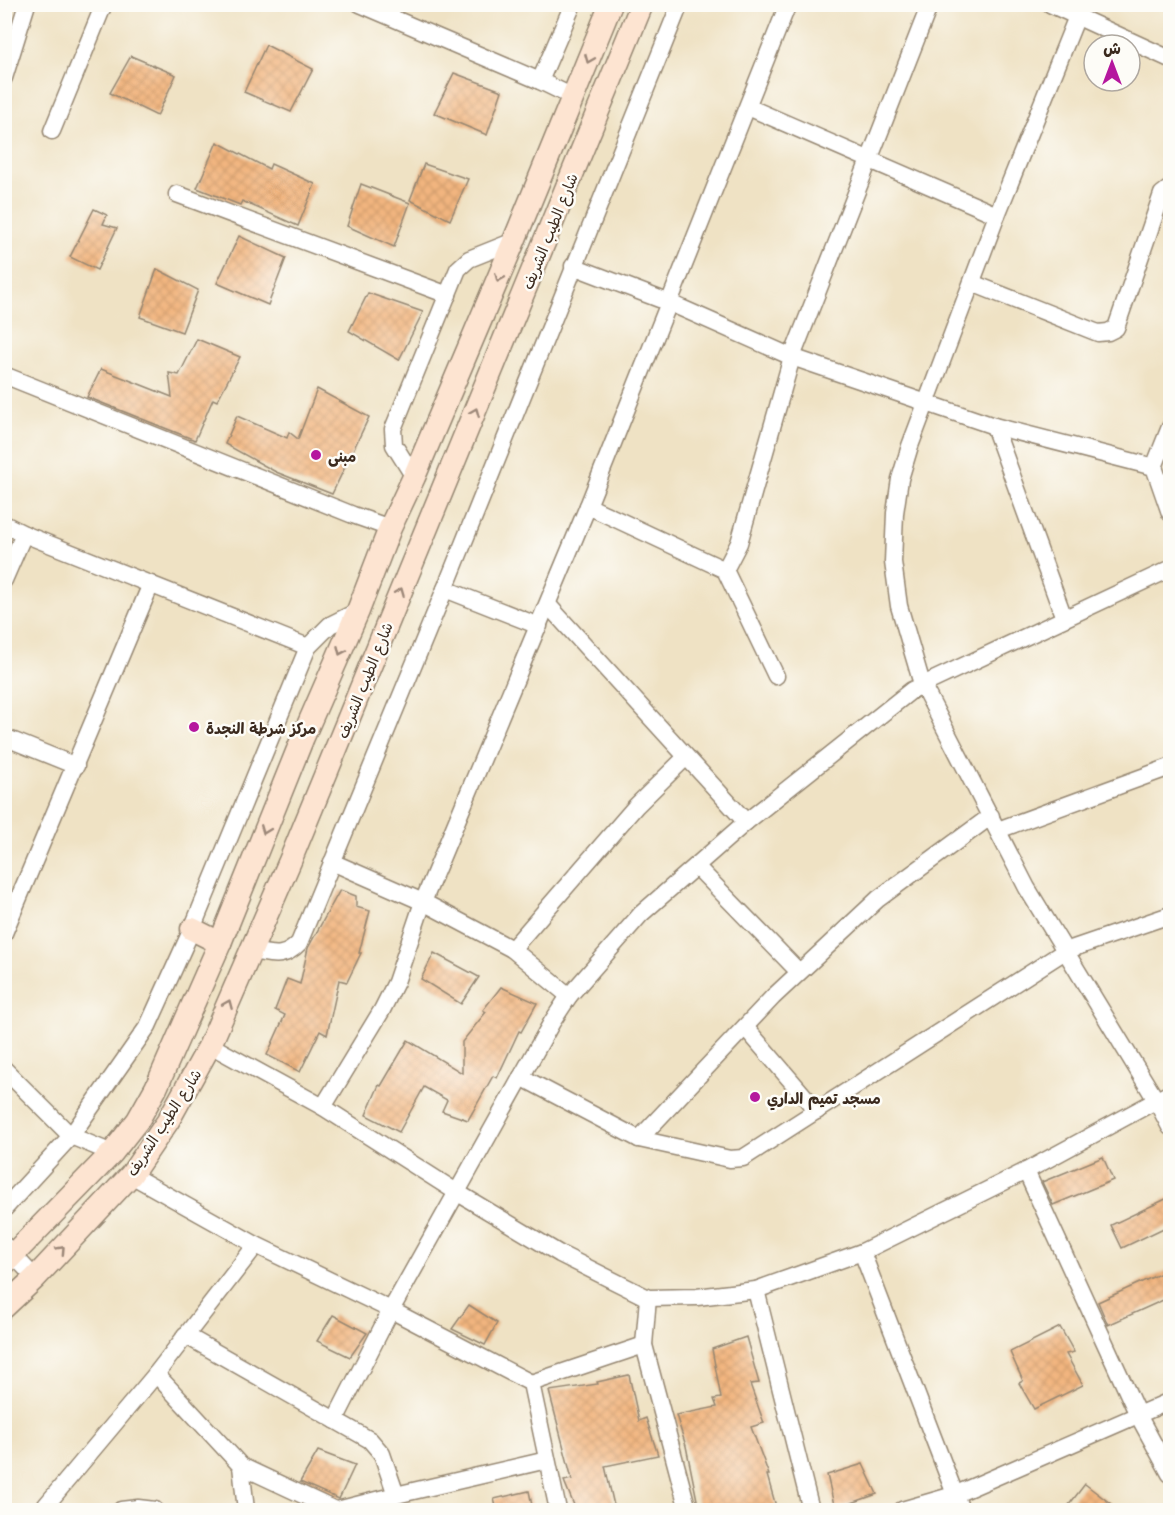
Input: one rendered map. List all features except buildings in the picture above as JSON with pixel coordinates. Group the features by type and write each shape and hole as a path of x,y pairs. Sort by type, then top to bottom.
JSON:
{"main road":[{"name":"شارع الطيب الشريف","path":"8,1254 112,1153 138,1120 156,1088 220,943 278,796 358,611 390,528 414,477 514,241 611,4"},
{"name":"شارع الطيب الشريف","path":"4,1307 35,1278 130,1175 168,1120 210,1045 290,861 642,4"},
{"path":"303,737 310,753 322,756 334,752"},
{"path":"278,796 287,790 298,788 308,796 310,808"},
{"path":"192,929 220,943"}],"street":[{"path":"4,78 27,4"},
{"path":"52,131 104,4"},
{"path":"360,4 573,97"},
{"path":"540,81 573,4"},
{"path":"251,951 283,954 292,950 299,943 445,589 680,4"},
{"path":"323,1107 387,1001 396,982 423,902 548,605 788,4"},
{"path":"725,570 739,543 792,357 930,4"},
{"path":"1050,4 1079,10 1170,59"},
{"path":"1079,10 997,214 925,403 900,479 895,513 893,562 899,606 922,684 1027,888 1065,951 1163,1096 1170,1127"},
{"path":"748,107 997,214"},
{"path":"972,283 1098,333 1108,332 1116,327 1162,194 1170,188"},
{"path":"177,194 448,295"},
{"path":"414,477 394,445 393,429 459,269 465,261 514,241"},
{"path":"573,266 670,303 792,357 994,426 1154,467"},
{"path":"4,375 342,511 390,528"},
{"path":"994,426 1064,618"},
{"path":"1170,426 1154,467 1170,513"},
{"path":"588,506 725,570 777,676"},
{"path":"4,524 308,647"},
{"path":"4,580 24,534"},
{"path":"335,1420 391,1310 521,1077 569,996 640,914 746,822 922,684 1170,569"},
{"path":"4,933 151,585"},
{"path":"445,589 539,626"},
{"path":"548,605 746,822"},
{"path":"4,1209 71,1136 148,1026 192,929 308,647 330,625 358,611"},
{"path":"4,737 76,766"},
{"path":"512,949 636,806 686,757"},
{"path":"639,1139 799,972 878,899 995,823 1170,767"},
{"path":"332,862 423,902 512,949 569,996"},
{"path":"696,866 799,972"},
{"path":"521,1077 639,1139 730,1159 743,1158 1065,951 1170,915"},
{"path":"745,1027 817,1111"},
{"path":"210,1045 323,1107 458,1193 560,1254 648,1298 697,1297 756,1290 862,1252 1026,1171 1163,1096"},
{"path":"4,1069 71,1136 112,1153"},
{"path":"1026,1171 1138,1415 1170,1474"},
{"path":"130,1175 256,1245 391,1310 531,1383 644,1345"},
{"path":"42,1510 156,1374 256,1245"},
{"path":"862,1252 958,1503"},
{"path":"8,1254 35,1278"},
{"path":"756,1290 811,1510"},
{"path":"648,1298 644,1345 688,1510"},
{"path":"185,1335 370,1440 382,1454 396,1495"},
{"path":"156,1374 242,1466 336,1510 547,1460"},
{"path":"531,1383 558,1510"},
{"path":"902,1510 958,1503 1170,1401"},
{"path":"242,1466 246,1510"},
{"path":"121,1510 138,1508 155,1510"}],"place":[{"name":"مبنى","path":"316,455"},
{"name":"مركز شرطة النجدة","path":"194,727"},
{"name":"مسجد تميم الداري","path":"755,1097"}]}
